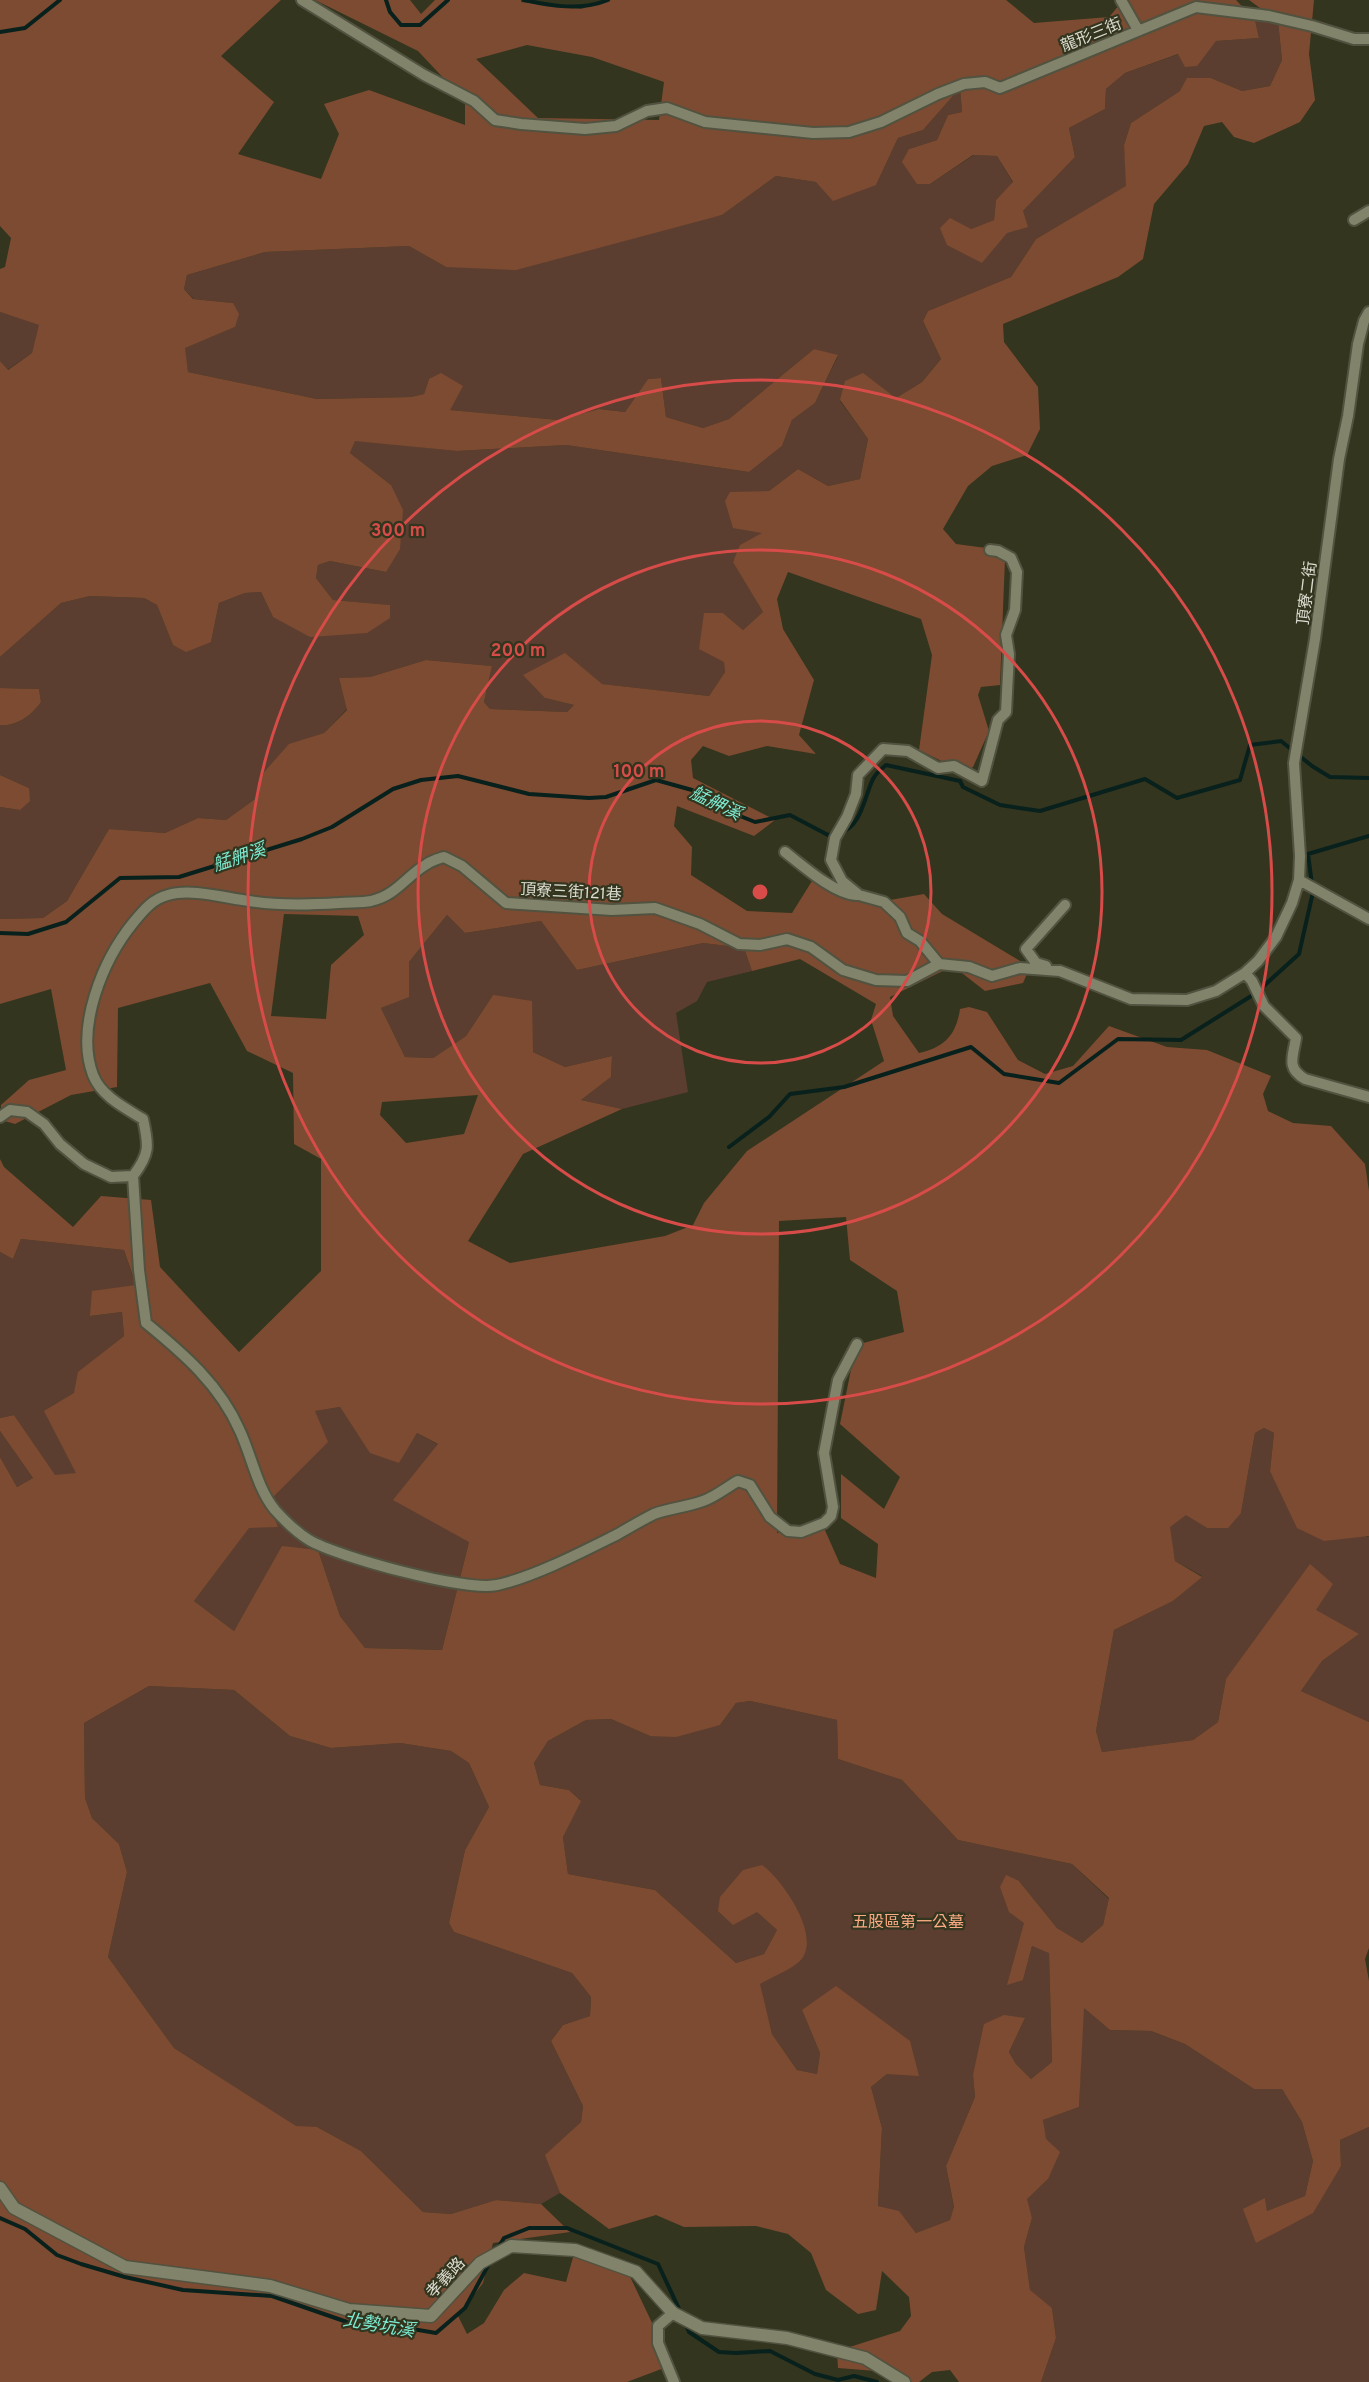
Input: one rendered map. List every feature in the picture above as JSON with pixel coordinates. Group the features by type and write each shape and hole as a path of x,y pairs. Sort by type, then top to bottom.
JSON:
{"street":[{"name":"龍形三街","path":"302,0 424,75 474,101 495,120 585,129 616,126 647,111 667,108 705,122 813,133 849,132 881,122 964,84 985,82 1000,87 1196,7 1269,16 1354,39 1369,39"},
{"path":"1121,0 1138,30"},
{"path":"1354,220 1369,210"},
{"name":"頂寮二街","path":"1248,977 1275,937 1292,903 1299,880 1300,856 1294,763 1315,639 1339,459 1348,416 1358,344 1364,321 1369,312"},
{"path":"859,896 842,880 831,860 835,838 848,817 856,794 858,775 883,749 908,751 938,768 954,766 982,781 998,720 1006,712 1009,654 1006,634 1015,610 1017,572 1011,558 998,551 990,550"},
{"path":"785,852 821,879 848,895 884,902 900,917 907,933 920,941 939,964 969,967 992,975 1020,968 1059,971"},
{"name":"頂寮三街121巷","path":"134,1176 145,1161 148,1140 143,1119 118,1104 100,1087 93,1075 88,1051 91,1014 99,979 118,941 147,905 168,894 207,894 249,902 295,906 371,901 397,890 427,863 444,857 462,866 506,903 612,910 655,908 700,924 740,945 760,945 787,939 811,947 843,970 876,980 907,981 939,964"},
{"path":"1299,880 1369,919"},
{"path":"1065,905 1026,949 1036,963 1131,999 1188,1000 1248,977 1264,1006 1296,1038 1291,1066 1296,1074 1305,1079 1369,1097"},
{"path":"0,1117 10,1110 27,1112 44,1124 60,1144 84,1164 111,1177 134,1176 139,1270 146,1323 192,1362 219,1394 240,1430 264,1492 275,1509 293,1528 310,1540 337,1552 448,1582 477,1586 496,1585 525,1576 618,1534 656,1514 705,1501 738,1480 750,1485 770,1517 788,1531 801,1532 824,1523 831,1516 833,1507 824,1453 838,1380 857,1344"},
{"name":"孝義路","path":"0,2188 14,2208 125,2267 270,2286 349,2310 431,2316 480,2263 511,2246 575,2250 636,2272 674,2313 702,2328 787,2338 865,2358 904,2382"},
{"path":"674,2313 658,2326 658,2343 674,2382"}],"green space":[{"path":"1255,20 1278,21 1282,60 1270,86 1242,91 1211,78 1180,91 1131,123 1124,145 1127,186 1036,239 1011,277 928,311 923,321 941,359 922,382 896,398 863,374 840,401 868,439 860,479 828,486 798,469 769,491 763,533 733,561 763,612 743,630 723,613 725,672 709,696 601,684 565,654 545,698 574,705 567,712 490,709 484,702 492,666 426,660 370,677 339,678 347,709 324,733 289,745 264,772 255,799 226,820 198,818 165,833 109,829 67,901 43,918 0,919 0,807 20,810 29,788 0,775 0,725 12,724 23,719 41,702 39,689 0,688 0,657 61,603 90,596 144,598 157,605 173,645 211,642 219,603 245,593 261,592 273,617 389,605 333,600 316,578 318,565 330,561 386,572 391,485 350,453 355,440 457,451 566,445 749,472 782,446 792,420 815,403 838,356 814,349 729,419 703,428 666,417 661,378 648,379 625,412 599,409 558,420 450,410 429,379 424,394 411,397 317,399 188,372 184,348 235,327 233,303 194,299 184,289 187,275 265,252 409,246 446,267 722,215 776,176 816,182 876,185 898,138 923,130 960,88 962,112 948,115 937,140 909,149 930,184 974,155 997,156 1013,183 996,200 994,220 971,229 982,263 1023,211 1075,157 1069,128 1105,109 1106,89 1125,73 1216,41 1259,38"},
{"path":"0,312 40,325 32,353 7,370 0,361"},
{"path":"447,915 465,933 541,921 577,970 703,943 744,948 752,971 707,982 697,1001 676,1013 688,1092 622,1109 581,1100 611,1077 612,1056 565,1067 533,1052 493,995 466,1036 433,1058 405,1057 381,1008 409,996 409,962"},
{"path":"21,1239 124,1250 136,1286 91,1316 122,1312 124,1336 79,1372 77,1473 55,1476 14,1415 0,1418 0,1252 13,1259"},
{"path":"340,1407 370,1452 399,1462 417,1433 439,1445 469,1542 442,1650 365,1648 340,1616 318,1550 282,1547 234,1631 194,1601 268,1502 314,1411"},
{"path":"1264,1428 1274,1433 1270,1471 1367,1537 1369,1536 1369,1722 1301,1691 1322,1661 1359,1634 1226,1679 1218,1722 1193,1740 1102,1752 1096,1731 1114,1630 1173,1601 1202,1576 1175,1561 1169,1527 1186,1514 1207,1528 1241,1513 1255,1433"},
{"path":"0,1431 33,1478 17,1487 0,1457"},
{"path":"149,1686 234,1690 290,1736 331,1748 400,1743 451,1751 469,1763 489,1807 465,1850 449,1923 454,1932 572,1973 591,1997 590,2016 563,2025 551,2041 583,2106 581,2122 546,2155 560,2193 541,2204 496,2200 451,2214 423,2212 361,2151 317,2127 296,2127 174,2048 108,1957 127,1872 119,1844 92,1818 85,1798 84,1723"},
{"name":"五股區第一公墓","path":"750,1701 837,1720 838,1759 902,1780 958,1840 1072,1864 1109,1899 1103,1925 1082,1943 1057,1928 1019,1881 1024,1923 1023,1980 1032,1946 1049,1952 1052,2062 1031,2079 1016,2064 1009,2052 1025,2018 973,2075 975,2097 946,2166 954,2208 950,2220 916,2233 899,2212 878,2206 882,2128 871,2087 887,2074 802,2010 820,2053 817,2074 797,2070 772,2034 759,1984 800,1961 806,1948 757,1912 777,1930 764,1954 736,1963 655,1890 568,1874 563,1837 580,1800 569,1790 540,1785 534,1763 548,1741 586,1720 611,1719 650,1736 720,1725 736,1703"},
{"path":"1083,2007 1110,2030 1151,2031 1185,2044 1254,2089 1282,2089 1302,2122 1313,2161 1305,2196 1267,2211 1265,2198 1256,2243 1341,2166 1340,2140 1369,2127 1369,2382 1041,2382 1056,2338 1052,2308 1030,2291 1024,2247 1032,2218 1026,2199 1048,2179 1043,2120 1079,2107"}],"shaded area":[{"path":"0,0 281,0 221,56 274,102 238,154 321,179 339,134 324,104 369,90 465,125 465,101 418,51 315,0 410,0 421,14 435,0 521,0 521,2 581,9 611,0 1006,0 1034,23 1109,17 1121,3 1119,0 1236,0 1255,20 1259,38 1216,41 1197,66 1185,67 1178,54 1125,73 1106,89 1105,109 1069,128 1075,157 1023,211 1028,227 1007,233 982,263 947,245 940,228 950,218 971,229 994,220 996,200 1013,182 997,156 973,155 930,184 917,184 902,162 909,149 937,140 948,115 962,112 960,88 923,130 898,138 876,185 833,201 816,182 776,176 722,215 516,270 446,267 409,246 265,252 187,275 184,289 193,299 233,303 239,314 235,327 185,348 188,372 317,399 411,397 424,394 429,379 441,373 463,386 450,410 558,420 599,409 625,412 648,379 661,378 666,417 703,428 729,419 814,349 838,355 815,403 792,420 782,446 749,472 566,445 457,451 355,441 350,453 391,485 403,510 400,549 386,572 330,561 318,565 316,578 333,600 390,605 390,618 367,633 310,637 273,617 261,592 245,593 219,603 211,642 186,652 173,645 157,605 144,598 90,596 61,603 0,657 0,361 8,370 32,353 39,325 0,312 0,269 5,267 11,238 0,226","holes":["527,45 592,57 664,82 659,120 538,118 476,59"]},
{"path":"1249,0 1314,0 1309,54 1315,100 1300,122 1254,143 1234,137 1222,122 1204,126 1188,164 1154,204 1143,259 1118,277 1003,324 1004,342 1038,387 1040,429 1027,455 992,466 968,486 943,529 956,544 1001,550 1005,559 1000,685 981,687 978,695 989,731 973,767 964,772 919,750 932,655 921,619 788,572 777,599 783,629 814,680 799,735 816,754 767,746 729,756 703,746 691,760 693,778 775,820 754,836 677,806 674,826 692,847 691,875 747,911 792,913 812,881 873,903 924,894 942,914 1030,967 1023,983 985,991 953,966 890,997 893,1016 919,1053 936,1047 948,1038 956,1026 960,1009 969,1007 987,1012 1018,1060 1045,1074 1073,1066 1109,1026 1167,1047 1207,1050 1271,1076 1263,1094 1268,1111 1293,1123 1331,1126 1365,1164 1369,1191 1369,1536 1324,1541 1297,1528 1270,1471 1274,1433 1264,1428 1255,1433 1241,1513 1228,1528 1207,1528 1186,1515 1170,1527 1175,1561 1202,1577 1173,1601 1114,1630 1096,1731 1102,1752 1193,1740 1218,1722 1226,1679 1310,1564 1333,1584 1316,1610 1359,1634 1322,1661 1301,1691 1369,1722 1369,1948 1365,1959 1369,1981 1369,2127 1340,2140 1341,2166 1313,2213 1256,2243 1243,2209 1265,2198 1267,2211 1305,2196 1313,2161 1302,2122 1282,2089 1254,2089 1185,2044 1151,2031 1110,2030 1084,2008 1079,2107 1043,2120 1046,2139 1060,2152 1048,2179 1027,2199 1032,2218 1024,2247 1030,2290 1052,2308 1056,2338 1041,2382 959,2382 950,2370 932,2372 919,2382 912,2382 889,2372 838,2368 837,2351 900,2331 911,2316 909,2297 882,2271 876,2310 858,2314 826,2290 811,2253 788,2234 756,2226 684,2227 656,2215 609,2229 560,2193 545,2155 581,2122 583,2106 551,2041 563,2025 590,2016 591,1997 572,1973 454,1932 449,1923 465,1850 489,1807 469,1763 451,1751 400,1743 331,1748 290,1736 234,1690 149,1686 84,1723 85,1798 92,1818 119,1844 127,1872 108,1957 174,2048 296,2126 317,2127 361,2151 423,2212 451,2214 496,2200 541,2204 570,2232 493,2243 483,2283 458,2316 467,2334 484,2323 504,2290 524,2273 566,2282 574,2254 624,2264 665,2350 664,2368 627,2382 0,2382 0,1457 17,1487 33,1478 0,1431 0,1418 14,1415 55,1475 76,1473 44,1411 74,1393 78,1372 124,1336 122,1312 90,1316 92,1291 136,1285 124,1250 21,1239 13,1259 0,1252 0,1159 4,1167 73,1227 101,1196 151,1200 160,1267 239,1352 321,1271 321,1159 294,1144 293,1073 247,1051 210,983 118,1008 117,1087 71,1095 15,1124 1,1120 1,1105 29,1080 66,1070 51,989 0,1004 0,919 43,918 67,901 109,829 165,833 198,818 226,820 255,799 264,772 289,744 324,733 347,710 339,678 370,677 426,660 492,666 484,702 490,709 567,712 574,705 545,698 523,675 565,653 602,684 709,696 725,672 724,662 699,649 704,613 723,613 743,630 763,612 733,562 740,545 762,533 733,528 725,501 730,492 769,491 798,469 828,486 860,479 868,439 840,400 845,381 863,373 896,398 922,382 941,359 923,321 928,311 1011,277 1036,239 1126,186 1124,145 1131,123 1180,91 1187,78 1211,78 1242,91 1270,86 1282,60 1278,21","holes":["284,914 358,916 364,935 331,965 326,1019 271,1016","447,915 465,933 541,921 577,970 703,943 744,948 752,971 800,959 876,1004 871,1020 884,1061 747,1151 704,1203 693,1225 665,1236 510,1263 468,1241 523,1154 622,1109 581,1100 611,1077 612,1056 565,1067 533,1052 532,1001 493,995 466,1036 433,1058 405,1057 381,1008 409,997 409,962","478,1095 464,1134 406,1143 380,1115 382,1102","846,1217 850,1260 897,1291 904,1332 856,1345 840,1424 900,1477 884,1509 841,1474 841,1518 878,1544 876,1578 840,1564 820,1519 777,1533 779,1221","340,1407 370,1453 399,1463 417,1433 438,1444 393,1500 469,1542 442,1650 365,1648 340,1616 318,1550 282,1546 234,1631 194,1601 249,1528 278,1527 268,1502 328,1442 315,1411","750,1701 837,1720 838,1759 902,1780 958,1840 1072,1864 1109,1898 1103,1925 1082,1943 1057,1928 1019,1881 1006,1875 1000,1887 1009,1912 1024,1923 1007,1985 1023,1980 1032,1946 1049,1953 1052,2062 1031,2079 1016,2064 1009,2052 1025,2018 1004,2015 984,2024 973,2075 975,2097 946,2166 954,2207 950,2220 916,2233 899,2211 878,2206 882,2128 871,2087 887,2074 919,2076 910,2041 836,1986 802,2010 820,2053 817,2074 797,2070 772,2034 760,1984 800,1961 806,1951 807,1938 797,1909 770,1872 762,1865 743,1870 720,1897 718,1911 733,1925 757,1912 777,1930 764,1954 736,1963 655,1890 568,1874 563,1837 581,1801 569,1790 540,1785 534,1763 548,1741 586,1720 611,1719 650,1736 676,1737 720,1725 736,1703"]},
{"path":"0,688 39,689 41,702 23,719 12,724 0,725"},
{"path":"0,775 29,788 30,801 20,810 0,807"}],"waterway":[{"path":"0,32 25,28 60,0"},
{"path":"386,0 390,12 401,25 420,25 448,0"},
{"path":"524,0 556,6 587,5 608,0"},
{"name":"艋舺溪","path":"841,832 848,829 858,817 873,779 886,765 960,781 963,787 1000,805 1040,811 1145,779 1177,798 1240,780 1250,745 1281,741 1330,777 1369,778"},
{"name":"艋舺溪","path":"0,933 28,934 66,922 120,878 179,877 302,839 332,827 393,789 421,780 458,776 529,794 589,798 606,797 656,780 692,790 725,810 755,822 790,815 828,835 834,834"},
{"path":"729,1147 769,1117 790,1094 844,1087 971,1047 1004,1074 1059,1083 1118,1039 1181,1040 1256,993 1299,954 1313,892 1308,854 1369,836"},
{"name":"北勢坑溪","path":"0,2218 25,2229 57,2255 125,2277 183,2290 272,2296 347,2322 389,2325 436,2333 465,2308 490,2262"},
{"name":"北勢坑溪","path":"498,2248 504,2238 529,2228 567,2228 658,2264 681,2313"},
{"name":"北勢坑溪","path":"685,2323 689,2332 719,2352 770,2351 815,2374 838,2380 854,2376 877,2382"}]}
